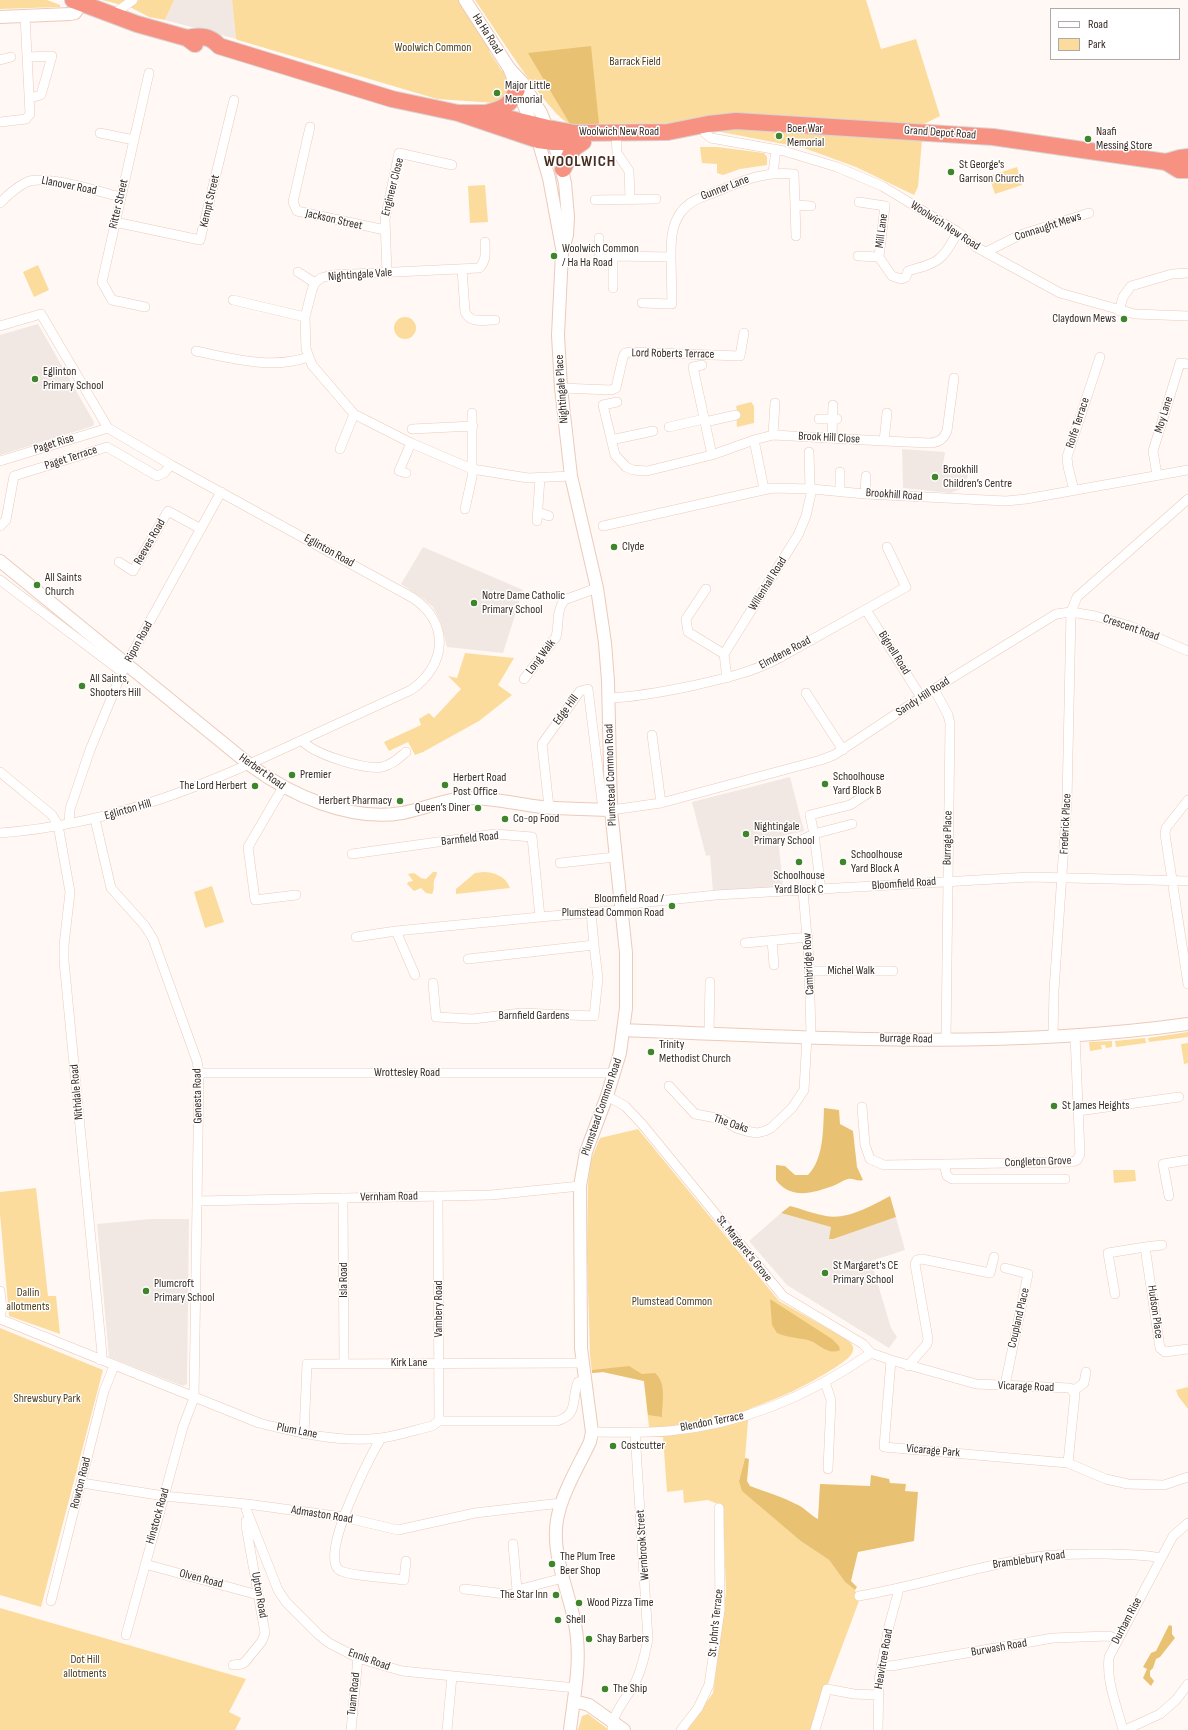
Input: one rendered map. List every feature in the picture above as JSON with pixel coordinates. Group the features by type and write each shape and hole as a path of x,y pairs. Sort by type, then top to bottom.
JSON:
{"highway":[{"path":"77,2 117,17 187,38 195,44 212,48 219,46 392,99 458,113 546,137"},
{"path":"458,113 486,113 496,111 509,104 517,89"},
{"path":"486,113 531,124"},
{"name":"Grand Depot Road","path":"707,127 736,121 993,137 1166,162 1179,170 1188,170"},
{"name":"Woolwich New Road","path":"531,124 546,137 583,142 707,127"},
{"name":"Woolwich New Road","path":"546,137 575,133 616,137"},
{"path":"563,169 570,152 583,142"},
{"name":"Grand Depot Road","path":"1166,162 1188,157"}],"street":[{"path":"117,17 119,10 132,0"},
{"name":"Ha Ha Road","path":"465,0 509,68 522,82 546,137"},
{"path":"0,17 62,15 75,13 77,2"},
{"path":"0,122 26,119 30,114 25,16"},
{"path":"28,57 52,56 41,95 30,98"},
{"path":"0,60 11,58"},
{"name":"Ha Ha Road","path":"509,68 531,124"},
{"name":"Ritter Street","path":"145,307 112,300 102,282 148,74"},
{"name":"Kempt Street","path":"115,222 200,240 234,100"},
{"name":"Jackson Street","path":"310,127 293,202 297,211 385,230"},
{"name":"Woolwich New Road","path":"707,127 711,138 776,149 837,167 882,186 958,232 976,246 1060,293 1119,311 1135,314 1188,316"},
{"path":"100,133 134,140"},
{"name":"Nightingale Place","path":"546,137 563,169 568,217 567,235 562,253"},
{"name":"Nightingale Place","path":"546,137 549,178 562,253 558,335 560,388 571,476 582,524"},
{"path":"616,137 617,153 629,171 630,199"},
{"path":"773,173 776,149"},
{"name":"Engineer Close","path":"387,273 385,219 399,153 452,165"},
{"name":"Gunner Lane","path":"642,303 675,304 670,257 674,226 681,212 693,200 756,176 773,173 794,174 796,236"},
{"name":"Llanover Road","path":"0,203 15,189 28,181 35,180 55,182 121,197"},
{"path":"595,200 656,199"},
{"name":"Mill Lane","path":"859,202 885,206 879,257 892,276 901,279 906,277 908,271 934,263 943,257 958,232"},
{"path":"796,205 811,206"},
{"name":"Connaught Mews","path":"986,252 1020,235 1089,214"},
{"path":"599,238 599,256 670,257"},
{"name":"Nightingale Vale","path":"485,242 485,257 483,265 479,268 332,275 321,278 312,290 305,317 308,357 317,372 354,414 411,443 472,469 488,473 540,478 571,476"},
{"path":"613,256 613,288"},
{"name":"Mill Lane","path":"858,256 879,257"},
{"path":"462,269 465,312 468,318 473,321 495,320"},
{"path":"298,272 316,283"},
{"path":"1119,311 1123,297 1131,286 1172,274 1188,273"},
{"path":"233,300 305,317"},
{"name":"Eglinton Road","path":"0,326 41,314 108,428 171,465 413,598 428,611 437,627 439,637 438,656 429,674 420,684 402,694 250,765"},
{"name":"Lord Roberts Terrace","path":"560,388 611,390 616,388 623,357 629,352 740,356 744,333"},
{"path":"196,351 250,362 297,361 308,357"},
{"name":"Rolfe Terrace","path":"1074,490 1067,457 1100,357"},
{"name":"Moy Lane","path":"1157,475 1153,451 1180,363 1188,364"},
{"path":"693,367 712,455"},
{"name":"Brook Hill Close","path":"617,402 603,406 615,455 626,467 640,471 712,455 773,435 930,443 937,442 944,438 947,431 954,378"},
{"path":"773,435 776,403"},
{"path":"832,438 835,419 833,405"},
{"path":"465,510 472,469 472,413"},
{"path":"884,441 887,413"},
{"path":"340,449 354,414"},
{"path":"669,427 736,415"},
{"path":"819,419 835,419"},
{"path":"412,429 473,426"},
{"name":"Paget Rise","path":"0,461 108,428"},
{"path":"611,440 654,431"},
{"path":"754,440 764,489"},
{"path":"406,473 399,471 411,443"},
{"name":"Paget Terrace","path":"0,526 6,520 14,476 107,447 158,476 164,473 171,465"},
{"name":"Willenhall Road","path":"724,654 798,535 806,516 811,488 809,452"},
{"name":"Brookhill Road","path":"602,526 764,489 811,488 865,494 1006,501 1188,470"},
{"path":"840,472 840,491"},
{"path":"865,494 866,476"},
{"path":"540,478 537,516 549,516"},
{"name":"Ripon Road","path":"69,823 70,809 90,750 124,668 221,492"},
{"path":"1071,612 1077,597 1188,500"},
{"name":"Reeves Road","path":"119,562 133,571 168,511 201,529"},
{"name":"Plumstead Common Road","path":"570,1730 576,1688 577,1635 563,1578 556,1533 556,1522 561,1503 590,1442 592,1432 592,1423 582,1363 580,1186 586,1152 615,1073 624,1030 627,983 621,908 615,857 607,810 608,698 605,643 597,588 582,524"},
{"name":"Elmdene Road","path":"608,698 652,694 727,678 762,667 906,587 887,547"},
{"name":"Herbert Road","path":"0,560 124,668"},
{"name":"Herbert Road","path":"0,580 124,668 250,765 283,787 331,806 376,814 403,813 462,798 487,799 550,807 607,810"},
{"name":"Long Walk","path":"524,679 556,637 558,629 558,610 564,600 597,588"},
{"path":"706,589 686,619 688,632 724,654 727,678"},
{"name":"Bignell Road","path":"866,610 921,697"},
{"name":"Crescent Road","path":"1071,612 1095,616 1130,626 1188,651"},
{"name":"Sandy Hill Road","path":"607,810 661,803 821,760 843,750 921,697 1056,614 1071,612"},
{"name":"Frederick Place","path":"1053,1036 1054,990 1067,801 1071,612"},
{"name":"Edge Hill","path":"550,807 542,744 580,691 588,689 602,796 607,810"},
{"name":"Burrage Place","path":"934,689 948,715 950,723 946,1040"},
{"path":"806,693 843,750"},
{"path":"652,735 661,803"},
{"path":"302,740 306,746 348,762 370,767 383,767 393,763 406,752"},
{"name":"Eglinton Hill","path":"0,833 94,819 138,808 176,795 250,765"},
{"path":"0,772 52,815 58,825"},
{"path":"283,787 248,847 255,900 296,895"},
{"path":"821,890 814,834 810,815 850,805 870,792"},
{"path":"1188,800 1166,828 1165,834 1185,951 1188,984"},
{"name":"Genesta Road","path":"94,819 111,888 145,926 153,939 197,1061 199,1074 194,1398"},
{"path":"801,840 814,834 852,824"},
{"name":"Nithdale Road","path":"58,825 70,892 64,945 64,961 102,1354 100,1360"},
{"name":"Barnfield Road","path":"352,854 495,834 532,837 540,917"},
{"path":"560,863 615,857"},
{"name":"Bloomfield Road","path":"621,908 716,895 1062,876 1188,881"},
{"name":"Cambridge Row","path":"803,891 810,971 809,1036"},
{"path":"356,937 396,931 621,908"},
{"name":"Barnfield Gardens","path":"433,983 436,1017 473,1019 521,1013 594,1016 598,978 591,912"},
{"path":"396,931 415,976"},
{"path":"745,943 808,937"},
{"path":"772,940 774,965"},
{"path":"468,959 594,945"},
{"name":"Michel Walk","path":"810,971 893,971"},
{"path":"709,1034 710,982"},
{"name":"Burrage Road","path":"624,1030 709,1034 946,1040 1119,1033 1188,1024"},
{"name":"Congleton Grove","path":"862,1107 865,1145 870,1158 884,1165 1072,1162 1077,1160 1080,1154 1075,1035"},
{"name":"The Oaks","path":"669,1086 695,1114 722,1119 736,1128 757,1132 765,1131 772,1128 792,1108 804,1090 809,1036"},
{"name":"Wrottesley Road","path":"199,1074 615,1073"},
{"name":"St. Margaret's Grove","path":"607,1096 625,1106 642,1124 782,1296 863,1344 871,1353 908,1366"},
{"path":"1078,1111 1179,1097"},
{"path":"1169,1196 1163,1164 1188,1160"},
{"name":"Congleton Grove","path":"944,1164 947,1176 952,1179 1065,1179"},
{"name":"Vernham Road","path":"197,1201 491,1195 580,1186"},
{"name":"Vambery Road","path":"438,1196 439,1421"},
{"name":"Isla Road","path":"343,1198 344,1363"},
{"path":"1115,1294 1108,1253 1162,1245"},
{"name":"Hudson Place","path":"1145,1247 1160,1348 1166,1352 1188,1349"},
{"path":"908,1366 927,1344 928,1339 915,1264 917,1260 922,1259 990,1273 994,1257"},
{"name":"Coupland Place","path":"1005,1268 1028,1274 1005,1386"},
{"path":"0,1291 2,1309 0,1317"},
{"name":"Plum Lane","path":"0,1317 114,1366 194,1398 259,1423 304,1434 352,1439 381,1438 432,1426 439,1421 550,1421 565,1419 573,1409 578,1382 584,1380"},
{"name":"Blendon Terrace","path":"592,1432 668,1431 701,1426 745,1416 794,1398 825,1382 871,1353"},
{"name":"Vicarage Park","path":"891,1360 884,1447 1068,1463"},
{"name":"Kirk Lane","path":"304,1434 308,1364 582,1363"},
{"name":"Rowton Road","path":"51,1602 104,1391 114,1366"},
{"name":"Vicarage Road","path":"908,1366 976,1384 1070,1388 1073,1391"},
{"path":"1086,1372 1084,1383 1073,1391 1075,1394 1068,1463 1106,1479 1128,1484 1164,1485 1188,1477"},
{"path":"825,1382 831,1400 828,1470"},
{"name":"Hinstock Road","path":"126,1634 164,1496 194,1398"},
{"name":"Wernbrook Street","path":"612,1726 642,1667 648,1639 635,1432"},
{"path":"381,1438 370,1458 343,1517 334,1555 334,1562 342,1571 404,1580 406,1561"},
{"name":"Admaston Road","path":"82,1483 164,1496 247,1504 343,1517 398,1530 475,1513 561,1503"},
{"name":"Ennis Road","path":"247,1504 246,1509 265,1561 278,1590 286,1602 329,1643 358,1658 402,1671 576,1688"},
{"name":"St. John's Terrace","path":"681,1730 698,1708 709,1685 720,1597 719,1508"},
{"name":"Upton Road","path":"237,1664 262,1641 265,1633 246,1526 246,1521 250,1519"},
{"name":"Durham Rise","path":"1124,1730 1108,1670 1109,1657 1160,1558 1173,1536 1188,1523"},
{"path":"464,1589 514,1596 517,1590 512,1544"},
{"name":"Bramblebury Road","path":"859,1596 900,1589 959,1573 1036,1557 1084,1554 1151,1556 1160,1558"},
{"name":"Olven Road","path":"145,1564 258,1595"},
{"path":"517,1590 563,1578"},
{"name":"Heavitree Road","path":"878,1730 878,1695 881,1665 900,1589"},
{"name":"Burwash Road","path":"881,1665 891,1666 1053,1638 1109,1636 1117,1639"},
{"name":"Tuam Road","path":"351,1730 358,1658"},
{"path":"447,1730 452,1676"},
{"path":"1124,1730 1160,1714 1176,1700 1188,1684"},
{"path":"815,1730 827,1689 854,1694 878,1695"},
{"path":"574,1701 589,1704 612,1726 624,1730"}],"shaded area":[{"path":"174,0 232,0 236,39 165,20"},
{"path":"591,46 599,124 570,124 528,53"},
{"name":"Eglinton Primary School","path":"38,324 94,422 93,426 0,455 0,335"},
{"name":"Brookhill Children’s Centre","path":"902,449 945,452 943,465 969,467 966,487 950,493 903,488"},
{"name":"Notre Dame Catholic Primary School","path":"423,547 523,590 503,653 447,647 441,623 433,607 424,599 401,584"},
{"name":"Nightingale Primary School","path":"790,777 804,831 778,837 783,888 713,892 710,855 706,856 692,802"},
{"path":"824,1108 839,1110 840,1124 853,1131 857,1167 863,1180 859,1181 848,1179 818,1191 795,1193 782,1186 776,1180 776,1165 785,1166 795,1175 808,1175 820,1152 823,1134"},
{"path":"890,1196 896,1217 833,1239 829,1239 831,1227 781,1213 790,1206 826,1216 842,1216 859,1211"},
{"name":"St Margaret's CE Primary School","path":"781,1213 832,1227 830,1239 896,1217 905,1250 871,1261 891,1328 897,1337 889,1348 787,1285 749,1241"},
{"name":"Plumcroft Primary School","path":"150,1219 189,1219 187,1384 183,1386 109,1357 97,1224"},
{"path":"770,1299 832,1339 839,1346 840,1350 827,1350 808,1340 777,1333 772,1325"},
{"path":"629,1366 642,1374 655,1373 659,1377 663,1394 662,1417 648,1415 644,1381 603,1372 592,1373 592,1370"},
{"path":"745,1458 749,1459 747,1481 750,1486 792,1502 818,1519 820,1484 870,1486 871,1475 889,1479 890,1483 906,1484 905,1491 918,1492 914,1541 858,1552 851,1581 857,1587 855,1590 845,1582 829,1560 802,1542 742,1491 739,1481"},
{"path":"1169,1625 1172,1626 1172,1634 1175,1638 1160,1657 1156,1659 1153,1668 1150,1671 1150,1676 1154,1681 1151,1686 1143,1678 1147,1669 1143,1667 1151,1653 1156,1651"}],"green space":[{"path":"0,0 47,0 60,5 60,7 0,9"},
{"path":"102,0 174,0 165,20 149,17 130,7"},
{"name":"Woolwich Common","path":"232,0 459,0 491,49 489,51 502,71 504,70 509,85 508,92 504,100 495,103 437,99 238,40 236,39"},
{"name":"Barrack Field","path":"475,0 866,0 881,49 916,39 940,116 918,127 686,123 570,124 549,105 535,88"},
{"path":"735,129 922,140 918,187 914,195 856,167 804,148 716,131"},
{"path":"700,147 717,147 764,153 767,157 767,165 740,169 723,175 717,173 717,164 702,163"},
{"path":"1017,167 1022,185 995,194 989,176"},
{"path":"485,185 488,222 470,223 468,186"},
{"path":"38,265 49,290 34,297 23,272"},
{"path":"405,317 413,320 416,328 413,336 405,339 397,336 394,328 397,320"},
{"path":"751,402 754,406 754,423 737,427 736,406"},
{"path":"465,653 514,658 498,685 512,695 479,721 423,752 415,755 408,742 389,751 384,742 421,725 419,719 429,713 434,718 461,689 448,676 457,678"},
{"path":"433,872 437,872 437,875 434,881 434,889 432,894 426,893 421,888 414,891 407,884 408,882 413,881 408,874 414,873 421,878 426,879"},
{"path":"484,872 500,876 506,881 510,888 456,894 456,889 475,873"},
{"path":"212,886 224,922 205,928 194,892"},
{"path":"1188,1032 1188,1037 1149,1042 1148,1038"},
{"path":"1145,1038 1146,1043 1116,1047 1115,1041"},
{"path":"1112,1041 1112,1047 1106,1048 1105,1045 1101,1045 1102,1049 1090,1051 1089,1042"},
{"path":"1188,1043 1188,1063 1184,1064 1181,1044"},
{"name":"Plumstead Common","path":"638,1129 779,1301 845,1338 853,1346 852,1353 845,1361 825,1374 794,1391 749,1409 745,1458 739,1481 802,1542 829,1560 845,1582 855,1590 859,1601 828,1684 824,1689 812,1730 686,1730 713,1693 726,1592 723,1506 708,1500 684,1503 683,1490 667,1492 663,1437 650,1437 644,1381 603,1372 592,1373 590,1355 587,1254 588,1184 591,1160 600,1138"},
{"path":"1113,1170 1135,1170 1136,1181 1114,1183"},
{"name":"Dallin allotments","path":"36,1188 48,1296 56,1296 60,1334 9,1316 0,1214 0,1192"},
{"name":"Shrewsbury Park","path":"0,1328 103,1370 41,1607 0,1595"},
{"path":"1188,1387 1188,1409 1178,1396 1176,1390"},
{"name":"Dot Hill allotments","path":"0,1608 246,1679 229,1712 241,1718 235,1730 0,1730"},
{"path":"588,1714 609,1730 578,1730 582,1716"}],"place":[{"name":"Major Little Memorial","path":"497,93"},
{"name":"Boer War Memorial","path":"779,136"},
{"name":"Naafi Messing Store","path":"1088,139"},
{"name":"St George's Garrison Church","path":"951,172"},
{"name":"Woolwich Common / Ha Ha Road","path":"554,256"},
{"name":"Claydown Mews","path":"1124,319"},
{"name":"Eglinton Primary School","path":"35,379"},
{"name":"Brookhill Children’s Centre","path":"935,477"},
{"name":"Clyde","path":"614,547"},
{"name":"All Saints Church","path":"37,585"},
{"name":"Notre Dame Catholic Primary School","path":"474,603"},
{"name":"All Saints, Shooters Hill","path":"82,686"},
{"name":"Premier","path":"292,775"},
{"name":"Schoolhouse Yard Block B","path":"825,784"},
{"name":"Herbert Road Post Office","path":"445,785"},
{"name":"The Lord Herbert","path":"255,786"},
{"name":"Herbert Pharmacy","path":"400,801"},
{"name":"Queen’s Diner","path":"478,808"},
{"name":"Co-op Food","path":"505,819"},
{"name":"Nightingale Primary School","path":"746,834"},
{"name":"Schoolhouse Yard Block C","path":"799,862"},
{"name":"Schoolhouse Yard Block A","path":"843,862"},
{"name":"Bloomfield Road / Plumstead Common Road","path":"672,906"},
{"name":"Trinity Methodist Church","path":"651,1052"},
{"name":"St James Heights","path":"1054,1106"},
{"name":"St Margaret's CE Primary School","path":"825,1273"},
{"name":"Plumcroft Primary School","path":"146,1291"},
{"name":"Costcutter","path":"613,1446"},
{"name":"The Plum Tree Beer Shop","path":"552,1564"},
{"name":"The Star Inn","path":"556,1595"},
{"name":"Wood Pizza Time","path":"579,1603"},
{"name":"Shell","path":"558,1620"},
{"name":"Shay Barbers","path":"589,1639"},
{"name":"The Ship","path":"605,1689"}],"district":[{"name":"WOOLWICH","path":"580,162"}]}
